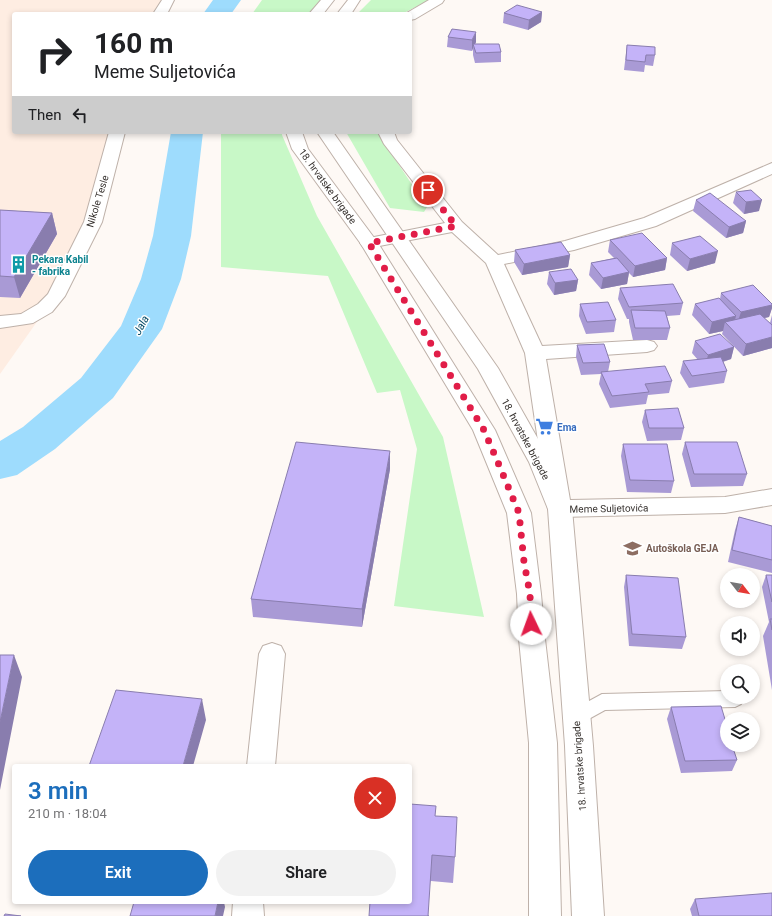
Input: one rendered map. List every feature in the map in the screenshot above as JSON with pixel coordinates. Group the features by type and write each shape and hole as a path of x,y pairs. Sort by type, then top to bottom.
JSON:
{"main road":[{"path":"161,12 168,0"},
{"path":"318,12 328,0"},
{"path":"345,12 354,0"},
{"path":"412,15 438,0"},
{"name":"Nikole Tesle","path":"0,322 26,318 45,308 56,296 93,222 116,134"},
{"name":"18. hrvatske brigade","path":"295,134 300,149 369,243 484,430 519,513 524,562 530,594 532,639 543,743 544,916"},
{"name":"18. hrvatske brigade","path":"326,134 488,368 540,462 560,509 579,746 588,916"},
{"name":"Meme Suljetovića","path":"387,134 390,141 456,226 494,261 535,353 560,509 725,506 772,497"},
{"path":"494,261 568,246 650,222 772,168"},
{"path":"369,243 456,226"},
{"path":"535,353 647,346"},
{"path":"261,764 272,654"},
{"path":"248,904 248,916"}],"lane":[{"path":"576,718 602,702 720,699"}],"shaded area":[{"path":"0,0 168,0 161,12 12,12 12,134 116,134 93,222 58,292 0,374"}],"green space":[{"path":"262,0 324,0 310,12 253,12"},
{"path":"371,0 429,0 406,12 359,12"},
{"path":"221,134 282,134 317,216 443,437 484,617 394,606 417,449 400,390 377,393 328,276 221,267"},
{"path":"347,134 380,134 427,207 424,212 390,208"}],"building":[{"path":"517,5 542,12 529,20 504,13"},
{"path":"452,29 476,32 472,40 448,37"},
{"path":"473,44 499,44 501,52 476,53"},
{"path":"627,45 655,47 655,55 646,55 645,62 626,60"},
{"path":"751,190 762,200 746,202 736,192"},
{"path":"710,193 746,221 729,227 696,200"},
{"path":"0,210 52,213 14,277 0,276"},
{"path":"642,233 667,258 635,266 610,240"},
{"path":"700,236 718,251 690,259 672,243"},
{"path":"561,242 570,255 524,264 515,250"},
{"path":"617,258 629,272 603,278 591,263"},
{"path":"571,269 578,280 555,283 549,272"},
{"path":"673,284 683,303 629,307 620,288"},
{"path":"753,285 772,305 741,312 721,293"},
{"path":"719,298 736,316 712,322 695,304"},
{"path":"608,302 616,320 587,322 580,304"},
{"path":"631,310 665,311 670,328 635,328"},
{"path":"760,314 772,325 772,337 746,344 725,322"},
{"path":"720,334 734,347 708,355 695,341"},
{"path":"604,344 610,362 583,363 577,345"},
{"path":"721,357 727,371 692,376 683,361"},
{"path":"665,366 672,381 645,384 649,392 612,396 601,372"},
{"path":"678,408 684,428 649,428 645,410"},
{"path":"296,442 390,451 362,609 251,599"},
{"path":"685,442 737,442 747,474 694,474"},
{"path":"623,444 667,444 674,481 630,480"},
{"path":"739,517 772,526 772,560 732,550"},
{"path":"626,575 678,578 686,637 632,634"},
{"path":"766,575 772,575 772,602"},
{"path":"770,619 772,619 772,630"},
{"path":"0,655 14,655 0,722"},
{"path":"116,690 202,699 184,764 90,764"},
{"path":"721,706 723,712 720,712 720,752 734,752 737,760 685,761 671,707"},
{"path":"412,804 436,806 435,816 457,817 455,857 432,855 428,916 369,916 370,904 412,904"},
{"path":"772,893 772,916 699,916 695,899"},
{"path":"133,904 218,904 215,916 130,916"},
{"path":"5,914 21,916 4,916"}],"waterway":[{"name":"Jala","path":"218,12 227,0"},
{"name":"Jala","path":"0,463 39,438 97,388 141,329 161,279 172,236 187,134"}],"place":[{"name":"Pekara Kabil - fabrika","path":"19,265"},
{"name":"Ema","path":"544,427"},
{"name":"Autoškola GEJA","path":"633,548"}],"route":[{"path":"428,190 456,226 369,243 484,430 502,472 519,513 524,562 530,594 531,624"}]}
